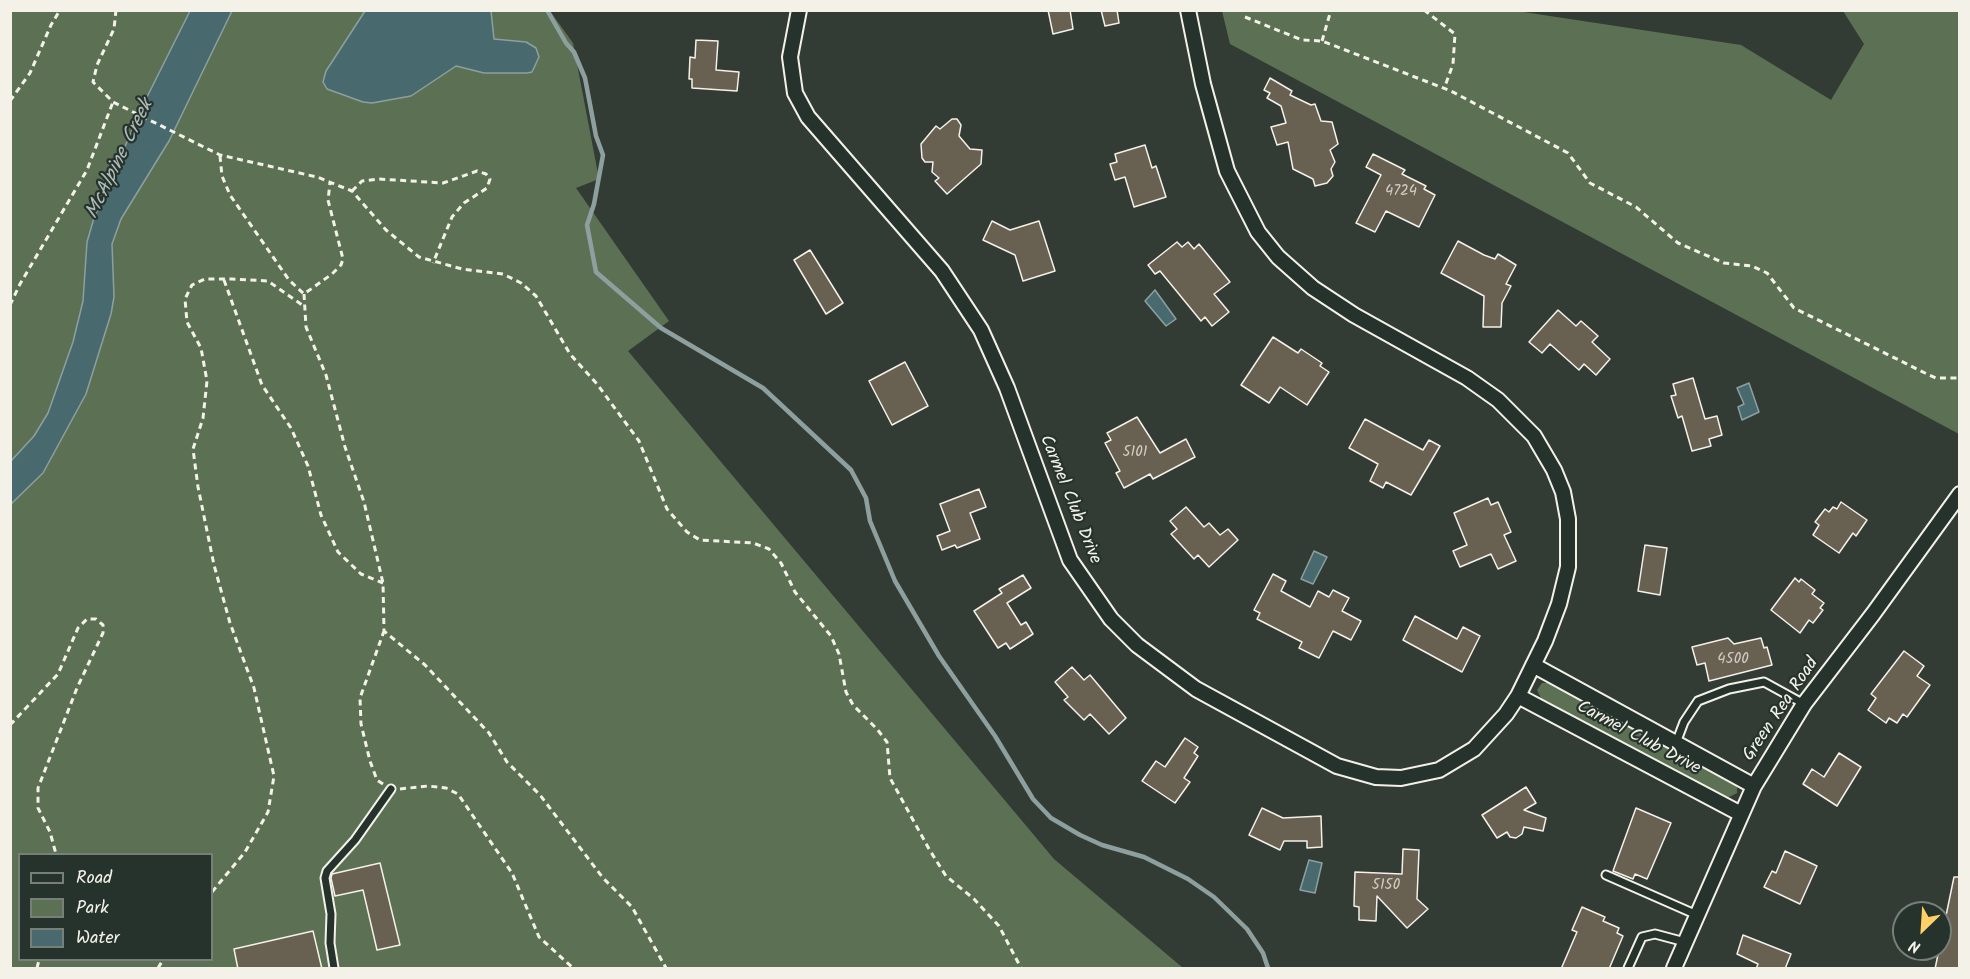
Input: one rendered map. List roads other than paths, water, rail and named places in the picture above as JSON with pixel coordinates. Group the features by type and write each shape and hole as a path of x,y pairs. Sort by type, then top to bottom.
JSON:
{"street":[{"name":"Carmel Club Drive","path":"799,10 793,35 790,75 803,109 942,271 981,330 1007,388 1070,560 1095,599 1137,645 1222,705 1338,766 1376,777 1418,776 1459,759 1492,730 1518,696 1559,604 1568,567 1568,519 1563,492 1549,458 1526,427 1498,400 1467,378 1354,315 1314,289 1278,257 1258,232 1227,171 1203,84 1188,10"},
{"name":"Green Rea Road","path":"1674,969 1754,786 1804,704 1874,614 1959,494"},
{"name":"Carmel Club Drive","path":"1533,665 1754,786"},
{"name":"Carmel Club Drive","path":"1518,696 1742,814"}],"lane":[{"path":"1676,744 1684,722 1698,701 1729,689 1764,682 1804,704"},
{"path":"334,969 330,943 331,914 325,878 327,871 355,840 391,789"},
{"path":"1606,875 1697,915"},
{"path":"1628,969 1642,937 1655,934 1685,942"}],"water":[{"name":"McAlpine Creek","path":"190,11 232,11 169,141 121,219 112,244 114,297 111,314 86,394 43,473 11,504 11,461 34,436 48,413 73,342 83,301 87,242 94,218 143,105"},
{"path":"365,11 491,11 494,39 526,42 536,48 539,57 532,72 484,73 456,66 411,96 372,103 363,102 327,89 323,82 326,71"},
{"path":"1155,290 1176,319 1166,326 1145,301"},
{"path":"1749,383 1759,412 1742,420 1738,407 1744,404 1737,388"},
{"path":"1314,551 1327,557 1313,584 1301,579"},
{"path":"1309,860 1322,863 1315,893 1300,890"}],"waterway":[{"path":"547,10 566,43 574,52 585,78 596,136 603,155 594,204 587,225 596,272 661,328 763,388 851,470 866,498 870,521 895,581 939,656 995,736 1033,799 1051,818 1102,845 1144,857 1188,879 1214,897 1247,929 1263,953 1268,968"}]}
